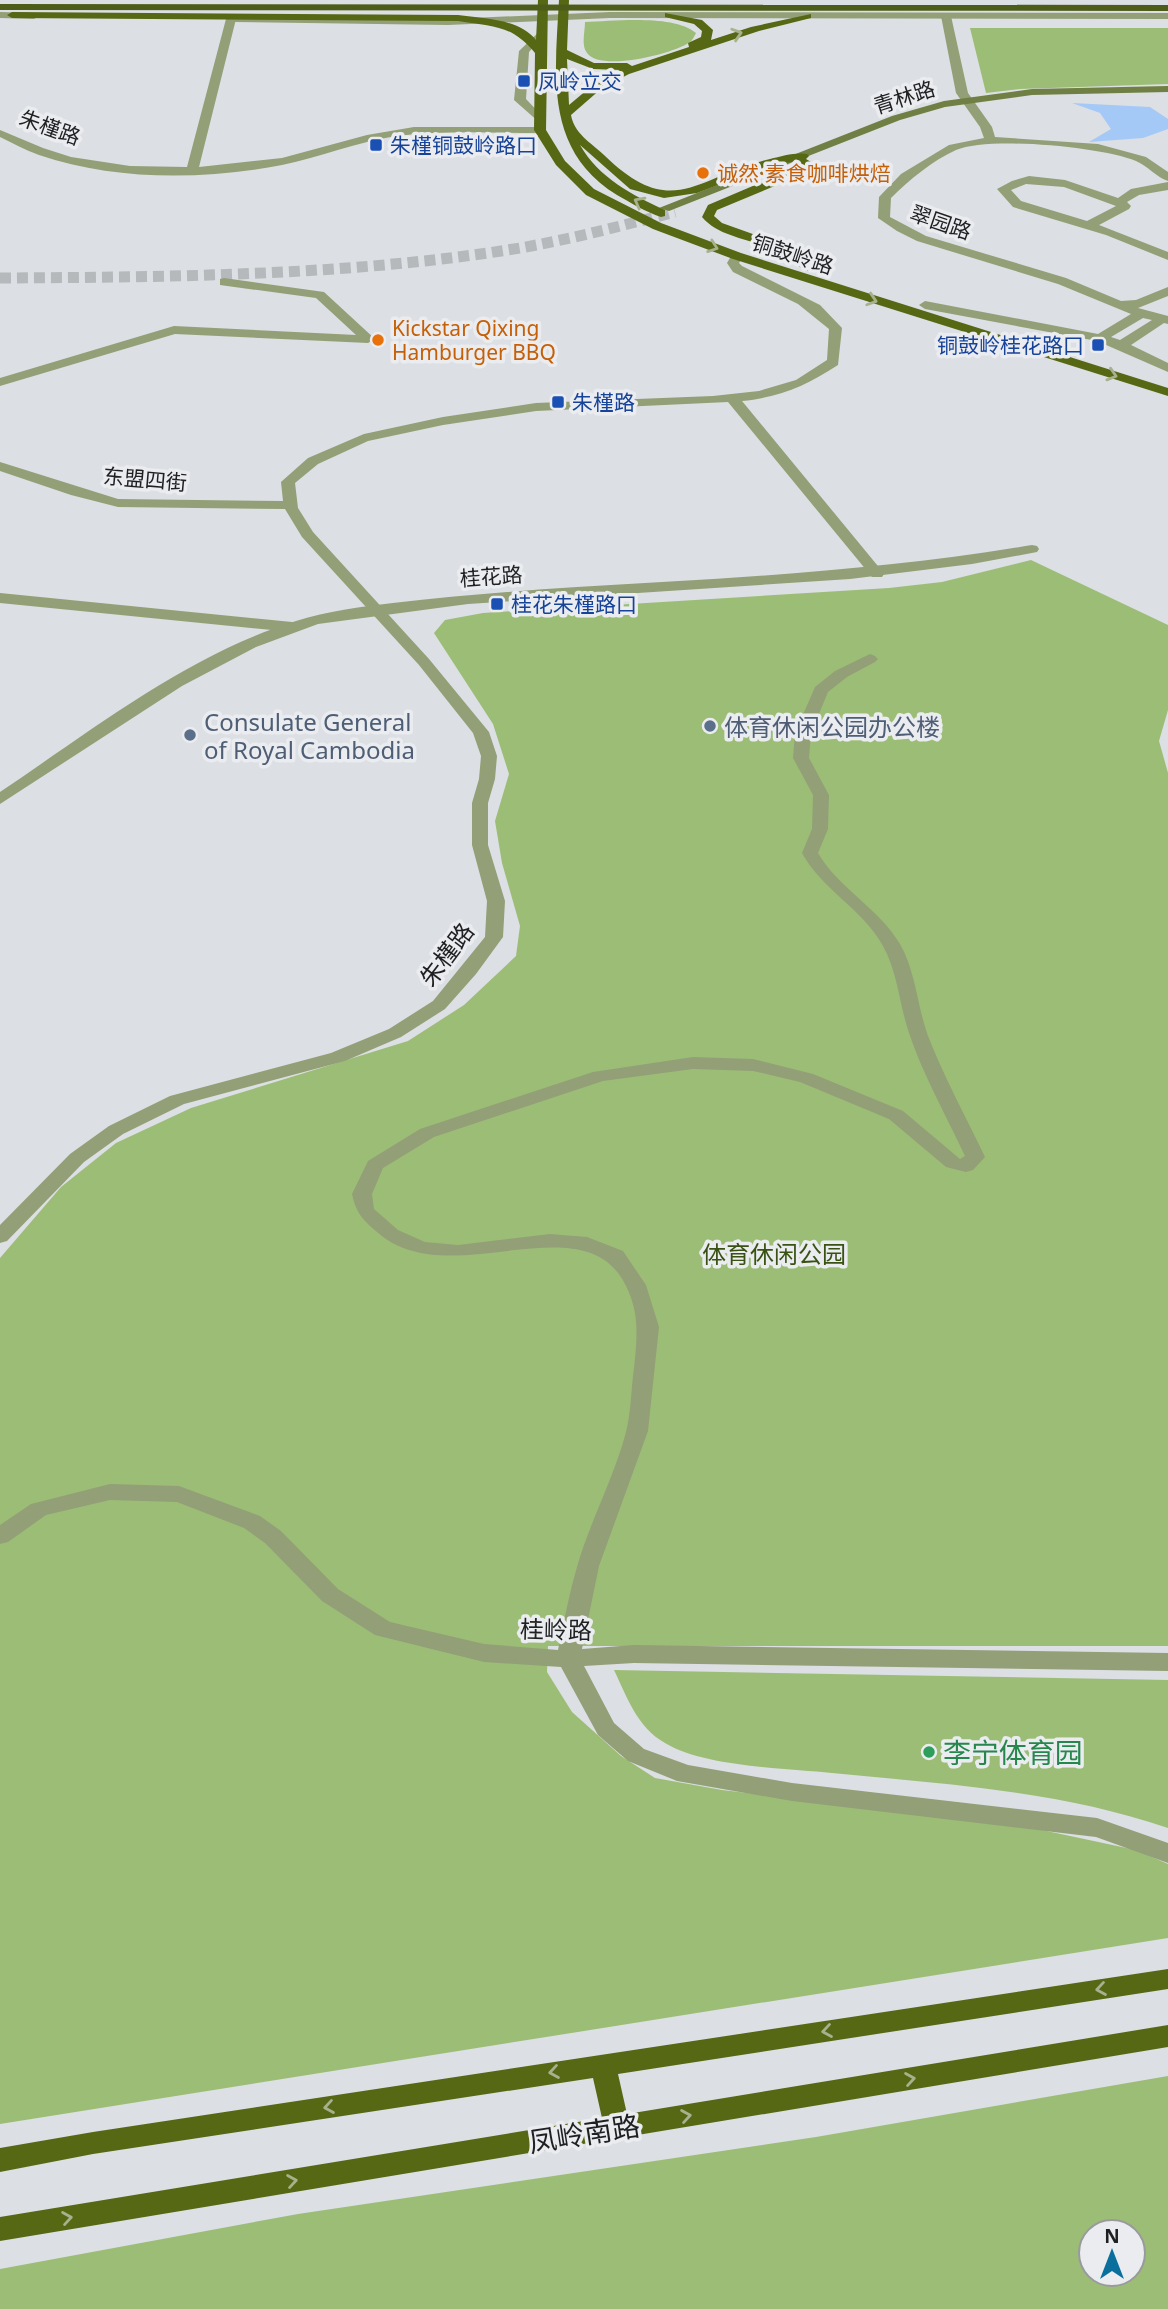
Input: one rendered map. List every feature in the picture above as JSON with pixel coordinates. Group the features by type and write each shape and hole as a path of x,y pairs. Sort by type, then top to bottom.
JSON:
{"highway":[{"path":"0,7 1168,8"},
{"path":"6,15 112,7"},
{"path":"984,16 1168,8"}],"main road":[{"path":"540,125 536,47 541,29 543,0"},
{"name":"铜鼓岭路","path":"564,0 563,52 569,130 583,160 608,184 642,205 716,235 925,305 1168,378"},
{"path":"6,15 446,17 489,22 515,29 525,34 536,47"},
{"path":"563,52 584,64 621,67 700,42 709,36 708,30 698,22 669,15"},
{"path":"566,113 598,86 625,72 755,29 807,16"},
{"name":"青林路","path":"670,210 917,118 969,102 1042,92 1168,89"},
{"name":"青林路","path":"969,102 1168,95"},
{"name":"铜鼓岭路","path":"540,125 560,163 590,192 657,226 737,256 1168,392"},
{"path":"569,130 592,147 611,169 625,180 639,189 660,194 692,192 759,165 804,159"},
{"path":"804,159 773,182 712,208 708,217 718,226 774,246 815,269"},
{"path":"0,2160 93,2143 1168,1979"},
{"name":"凤岭南路","path":"0,2229 1168,2036"},
{"path":"603,2065 617,2127"}],"street":[{"path":"6,15 448,22 669,15 1168,16"},
{"path":"946,16 962,93 986,127 990,139 1098,147 1142,159 1168,177"},
{"path":"192,171 231,19"},
{"path":"536,47 524,51 520,100 540,125"},
{"name":"朱槿路","path":"0,133 44,154 85,164 224,171 284,161 365,138 398,132 540,125"},
{"name":"翠园路","path":"990,139 953,148 905,177 885,197 884,218 897,228 937,243 1060,280 1165,320"},
{"path":"1089,225 1125,206 1063,184 1028,180 1003,189 1017,204 1089,225 1168,256"},
{"path":"1118,202 1135,192 1168,186"},
{"path":"291,505 288,482 313,461 364,438 443,421 536,407 760,395 801,383 833,362 837,342 836,328 826,314 811,303 747,276 733,263 737,256"},
{"path":"0,382 174,330 368,339 320,295 224,282"},
{"path":"1119,304 1138,304 1168,291"},
{"path":"925,305 1100,338 1168,368"},
{"path":"1100,338 1142,313"},
{"path":"1121,345 1165,320"},
{"path":"732,398 877,574"},
{"name":"东盟四街","path":"0,466 118,503 291,505"},
{"name":"朱槿路","path":"0,1237 77,1158 116,1130 177,1100 338,1057 395,1034 439,1005 494,937 496,901 480,845 480,803 487,779 489,756 481,732 466,711 377,609 307,534 291,505"},
{"name":"桂花路","path":"0,799 167,686 227,654 292,627 345,614 464,599 877,574 961,564 1032,549"},
{"path":"0,598 292,627"},
{"path":"870,659 841,674 821,690 803,733 801,758 821,795 820,830 810,853 817,870 851,899 891,943 919,1035 975,1157 966,1166 953,1163 896,1115 806,1078 753,1065 693,1063 600,1076 426,1133 375,1165 362,1194 365,1211 391,1234 421,1248 458,1251 550,1240 587,1243 617,1256 636,1285 649,1327 637,1431 589,1566 568,1659 606,1729 636,1755 685,1774 792,1792 1097,1828 1168,1853"},
{"name":"桂岭路","path":"0,1536 39,1509 110,1492 179,1494 252,1522 273,1537 330,1595 383,1629 484,1653 568,1659 634,1654 1168,1662"}],"green space":[{"path":"659,21 686,27 696,33 690,42 682,47 654,56 606,61 595,58 585,50 585,22"},
{"path":"970,28 1168,28 1168,84 1020,89 986,93"},
{"name":"体育休闲公园","path":"1031,560 1168,625 1168,710 1159,741 1168,773 1168,1646 548,1646 547,1672 572,1712 621,1756 655,1778 722,1790 1014,1824 1136,1850 1168,1864 1168,1938 0,2124 0,1258 61,1187 116,1143 191,1108 408,1041 464,1005 516,956 520,926 502,863 495,821 509,774 493,724 434,633 445,620 483,613 889,588 942,582"},
{"name":"李宁体育园","path":"614,1670 1168,1680 1168,1828 1127,1815 1044,1797 917,1781 746,1765 701,1757 665,1743 647,1729 634,1711"},
{"path":"1168,2076 1168,2309 0,2309 0,2269 298,2214 816,2137"}],"water":[{"path":"1072,103 1150,107 1168,119 1168,129 1143,138 1089,142 1111,129 1100,113"}],"tunnel":[{"path":"0,278 260,273 391,264 520,248 675,212"}],"place":[{"name":"凤岭立交","path":"524,81"},
{"name":"朱槿铜鼓岭路口","path":"376,145"},
{"name":"诚然·素食咖啡烘焙","path":"703,173"},
{"name":"Kickstar Qixing Hamburger BBQ","path":"378,340"},
{"name":"铜鼓岭桂花路口","path":"1098,345"},
{"name":"朱槿路","path":"558,402"},
{"name":"桂花朱槿路口","path":"497,604"},
{"name":"体育休闲公园办公楼","path":"710,726"},
{"name":"Consulate General of Royal Cambodia","path":"190,735"},
{"name":"李宁体育园","path":"929,1752"}]}
